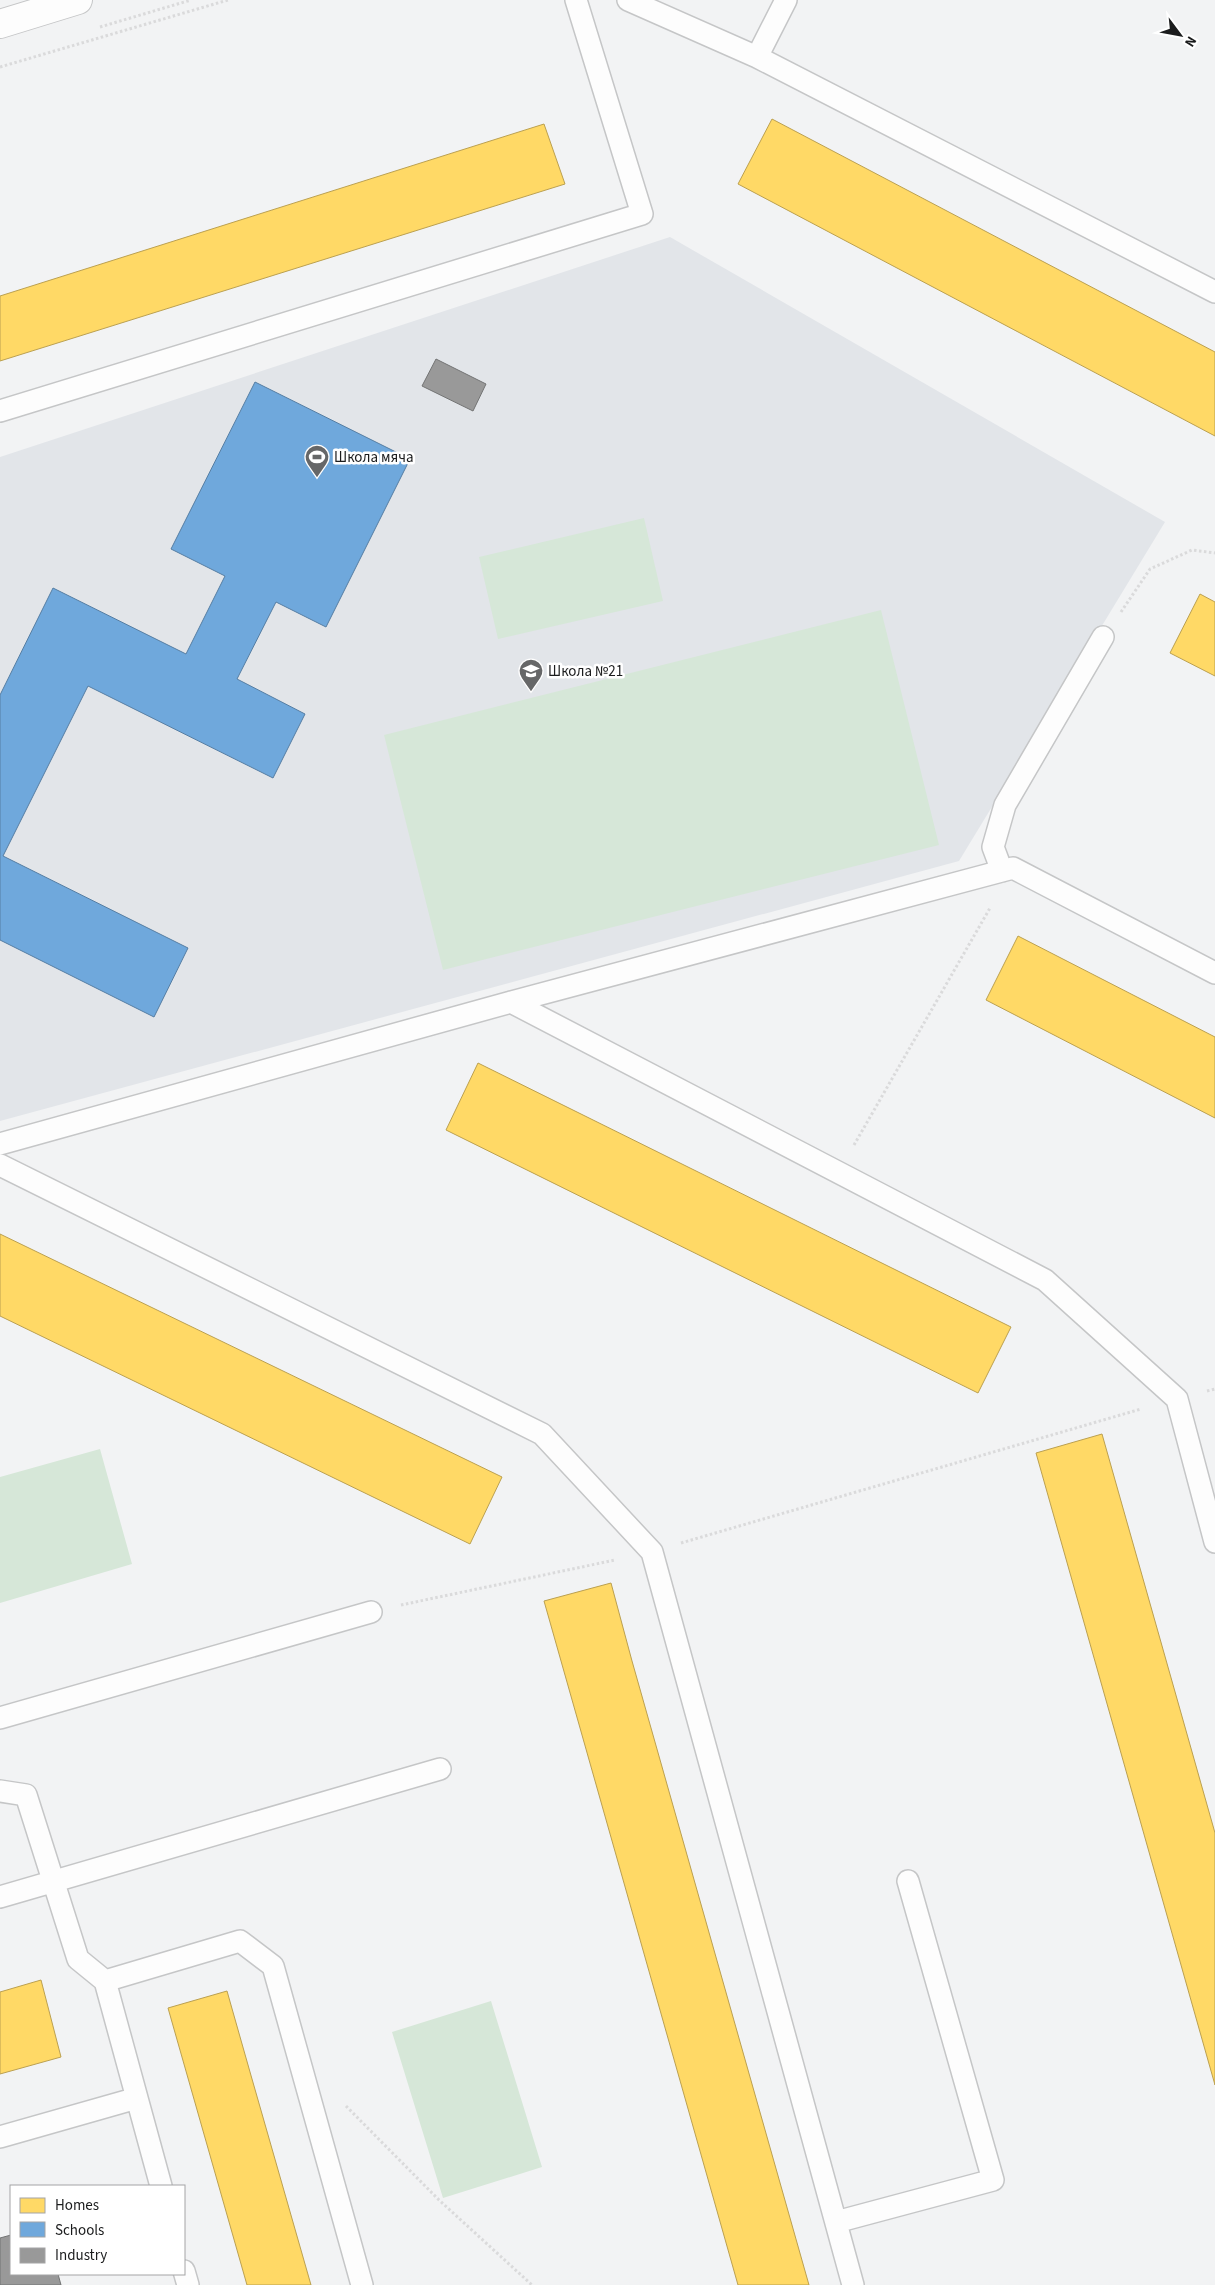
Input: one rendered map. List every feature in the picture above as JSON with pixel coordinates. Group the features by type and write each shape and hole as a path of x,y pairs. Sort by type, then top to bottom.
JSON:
{"main road":[{"path":"0,24 78,0"}],"lane":[{"path":"0,411 642,214 576,0"},
{"path":"628,0 757,57 1215,292"},
{"path":"757,57 786,0"},
{"path":"1104,637 1005,805 993,847 1007,869 1215,973"},
{"path":"0,1144 511,1002 1007,869"},
{"path":"511,1002 1045,1280 1177,1399 1215,1542"},
{"path":"0,1165 542,1434 652,1552 853,2285"},
{"path":"0,1718 371,1612"},
{"path":"0,1897 440,1769"},
{"path":"0,1791 26,1795 78,1959 106,1981 161,2185"},
{"path":"836,2222 993,2180 908,1881"},
{"path":"106,1981 240,1941 273,1966 362,2285"},
{"path":"0,2137 137,2098"}],"path":[{"path":"0,67 228,0"},
{"path":"1104,637 1150,569 1192,550 1215,553"},
{"path":"839,1172 1007,869"},
{"path":"371,1612 652,1552 1215,1389"},
{"path":"345,2105 439,2200 532,2285"}],"shaded area":[{"name":"Школа №21","path":"670,237 1165,522 959,861 0,1121 0,457"}],"green space":[{"path":"644,518 663,601 498,639 479,557"},
{"path":"881,610 939,845 443,970 384,735"},
{"path":"100,1449 132,1564 0,1603 0,1477"},
{"path":"491,2001 542,2167 443,2198 392,2032"}],"building: Homes":[{"path":"772,119 1215,352 1215,436 738,184"},
{"path":"544,124 565,184 0,361 0,296"},
{"path":"1200,594 1215,602 1215,676 1170,653"},
{"path":"1018,936 1215,1037 1215,1118 986,1000"},
{"path":"478,1063 1011,1327 978,1393 446,1130"},
{"path":"0,1234 502,1477 470,1544 0,1316"},
{"path":"1102,1434 1215,1833 1215,2085 1036,1453"},
{"path":"611,1583 809,2285 738,2285 544,1601"},
{"path":"41,1980 61,2057 0,2074 0,1992"},
{"path":"227,1991 311,2285 247,2285 168,2008"}],"building: Schools":[{"path":"255,382 410,459 326,627 276,602 237,679 305,714 273,778 88,686 3,856 188,948 154,1017 0,940 0,695 53,588 186,654 225,576 171,549"}],"building: Industry":[{"path":"436,359 486,384 473,411 422,386"},
{"path":"10,2235 10,2275 58,2275 61,2285 0,2285 0,2238"}],"place":[{"name":"Школа мяча","path":"317,478"},
{"name":"Школа №21","path":"531,692"}]}
